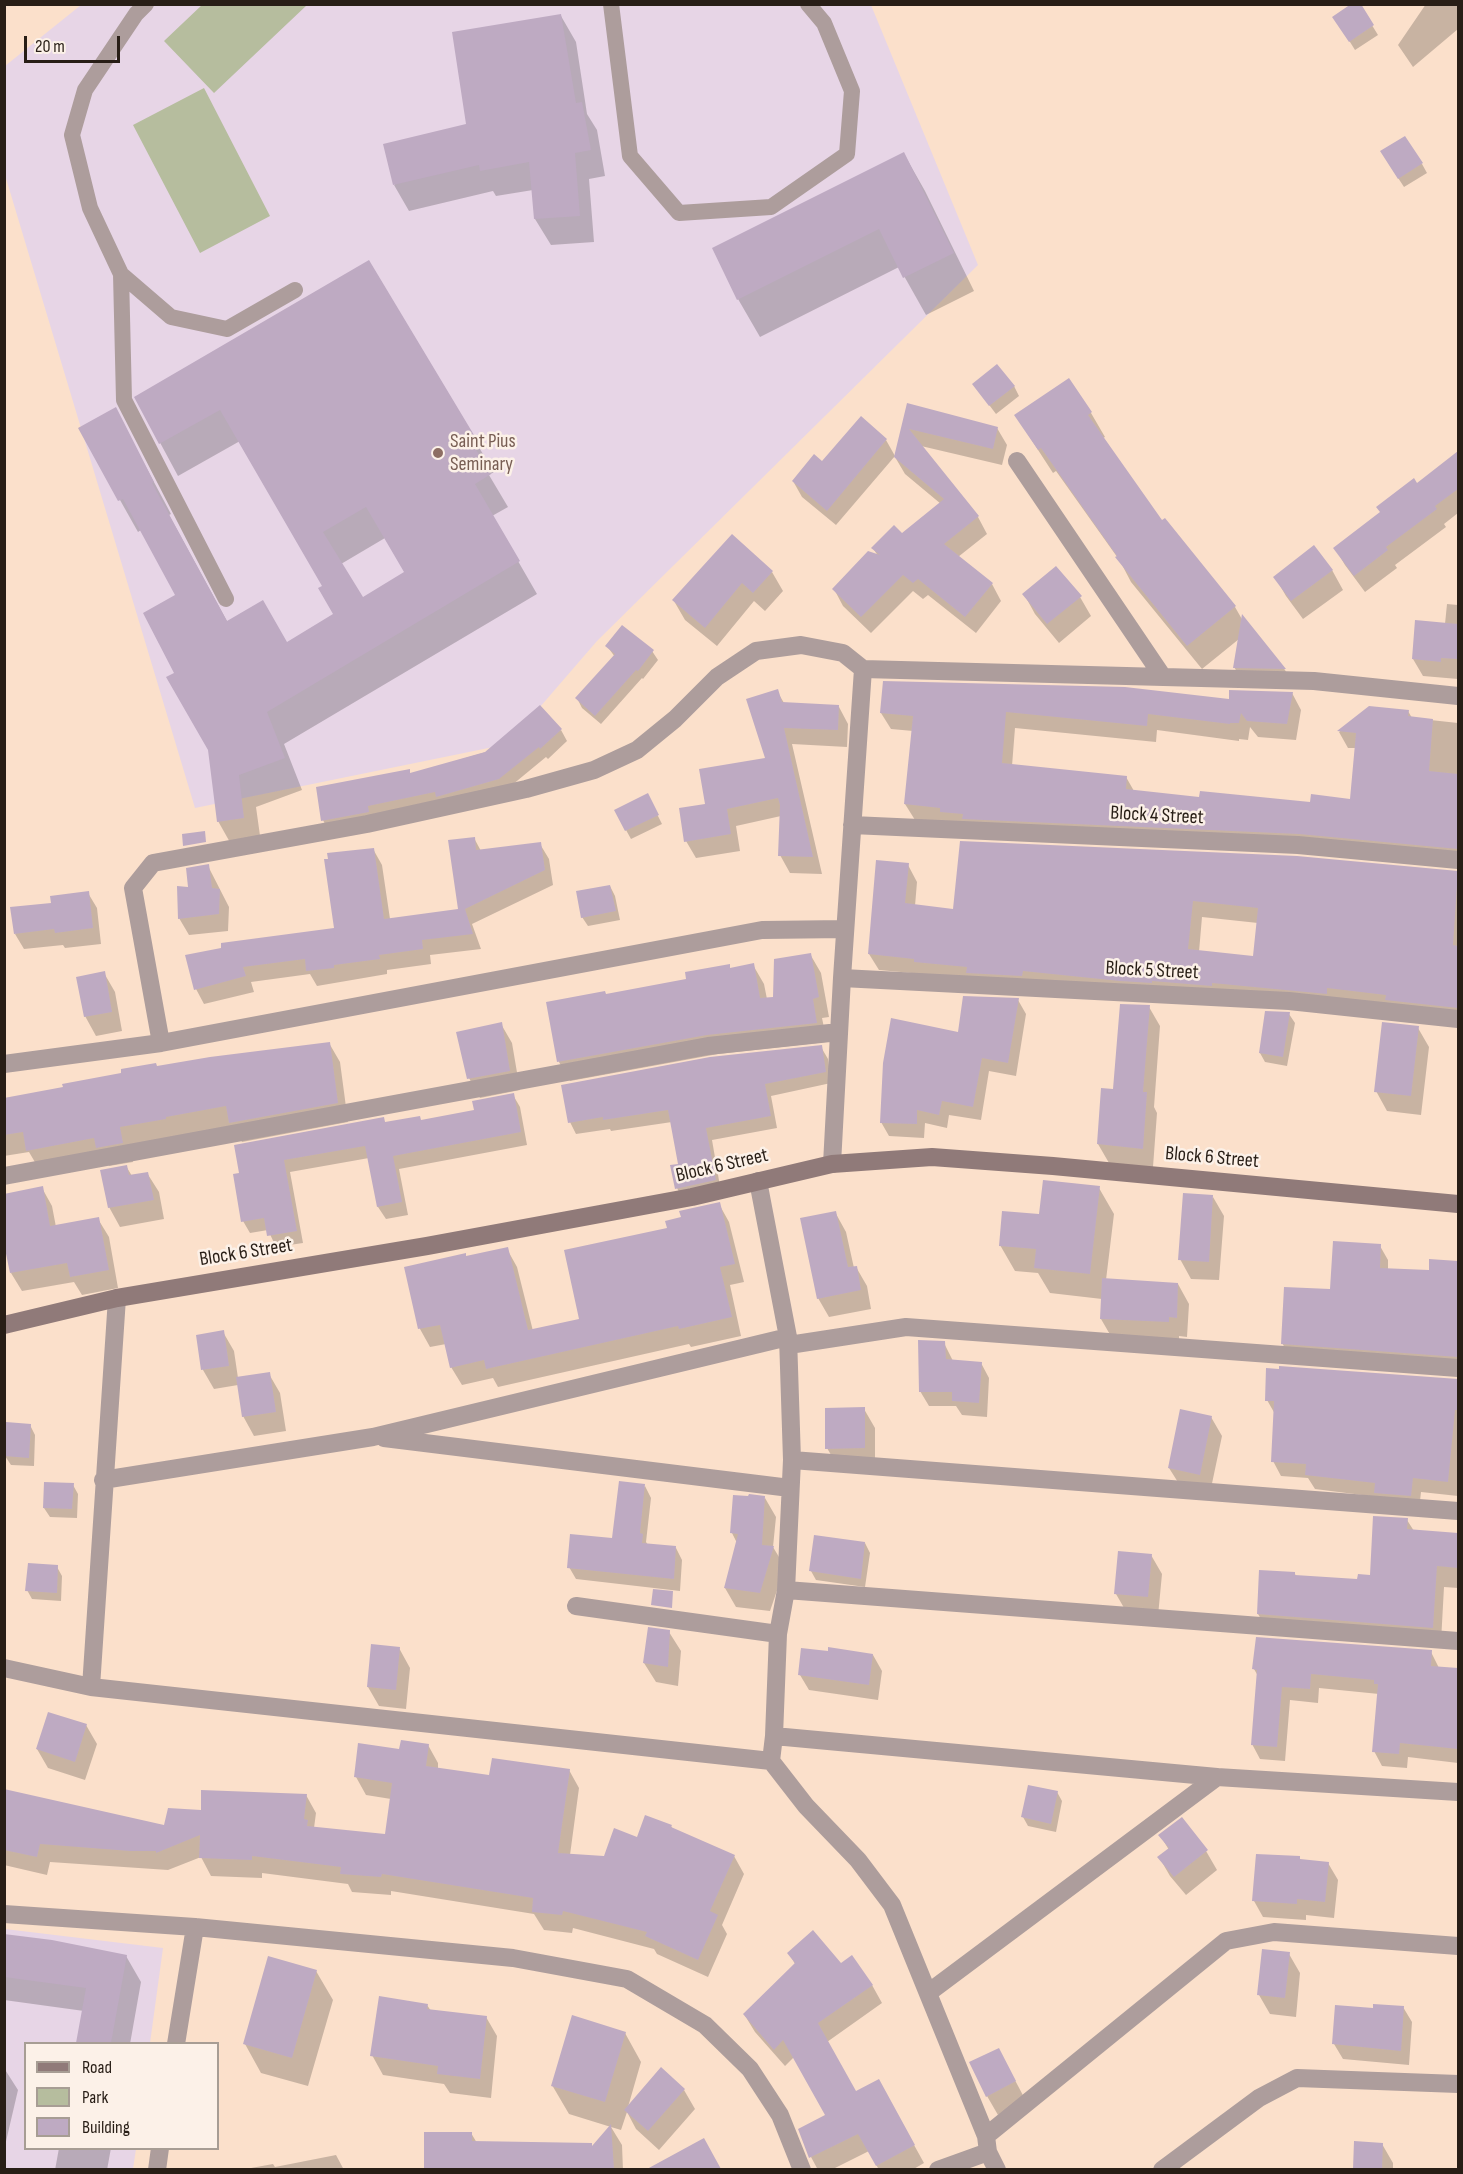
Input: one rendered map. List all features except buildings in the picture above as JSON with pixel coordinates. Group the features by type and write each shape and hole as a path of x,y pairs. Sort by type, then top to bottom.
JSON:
{"street":[{"path":"1017,461 1162,677"},
{"path":"161,1043 133,888 153,863 367,824 526,789 594,770 637,750 675,719 717,677 756,651 801,645 843,653 863,669 1314,681 1458,696"},
{"path":"832,1164 863,669"},
{"name":"Block 4 Street","path":"852,825 1298,845 1458,860"},
{"path":"4,1064 161,1043 762,930 845,929"},
{"name":"Block 5 Street","path":"842,978 1289,1001 1458,1019"},
{"path":"4,1176 708,1046 839,1032"},
{"name":"Block 6 Street","path":"4,1325 117,1298 427,1246 692,1197 832,1164 932,1157 1065,1167 1458,1204"},
{"path":"758,1181 789,1341 792,1460 786,1590 778,1634 771,1761 806,1806 858,1860 892,1905 997,2169"},
{"path":"91,1687 103,1480 117,1298"},
{"path":"103,1480 373,1437 789,1341 906,1328 1458,1368"},
{"path":"373,1437 790,1488"},
{"path":"792,1460 1458,1510"},
{"path":"786,1590 1458,1641"},
{"path":"576,1606 778,1634"},
{"path":"4,1668 91,1687 771,1761"},
{"path":"774,1736 1217,1777 1458,1792"},
{"path":"928,1992 1217,1777"},
{"path":"4,1914 195,1927 513,1958 627,1979 705,2025 750,2069 780,2115 802,2169"},
{"path":"176,2042 195,1927"},
{"path":"938,2169 987,2144 1227,1941 1274,1932 1458,1946"},
{"path":"1162,2169 1259,2098 1297,2078 1458,2084"},
{"path":"157,2169 160,2150"}],"lane":[{"path":"146,4 136,14 85,90 72,135 90,208 121,274 124,400 226,599"},
{"path":"611,4 630,156 679,213 771,207 847,154 852,91 824,23 808,4"},
{"path":"121,274 171,316 227,329 295,290"}],"shaded area":[{"name":"Saint Pius Seminary","path":"81,5 871,5 978,265 597,641 508,744 195,808 5,175 5,66"},
{"path":"5,1929 163,1948 150,2042 24,2042 24,2150 136,2150 133,2169 5,2170"}],"green space":[{"path":"203,4 307,5 214,93 164,41"},
{"path":"204,88 270,216 200,253 133,125"}],"place":[{"name":"Saint Pius Seminary","path":"438,453"}]}
